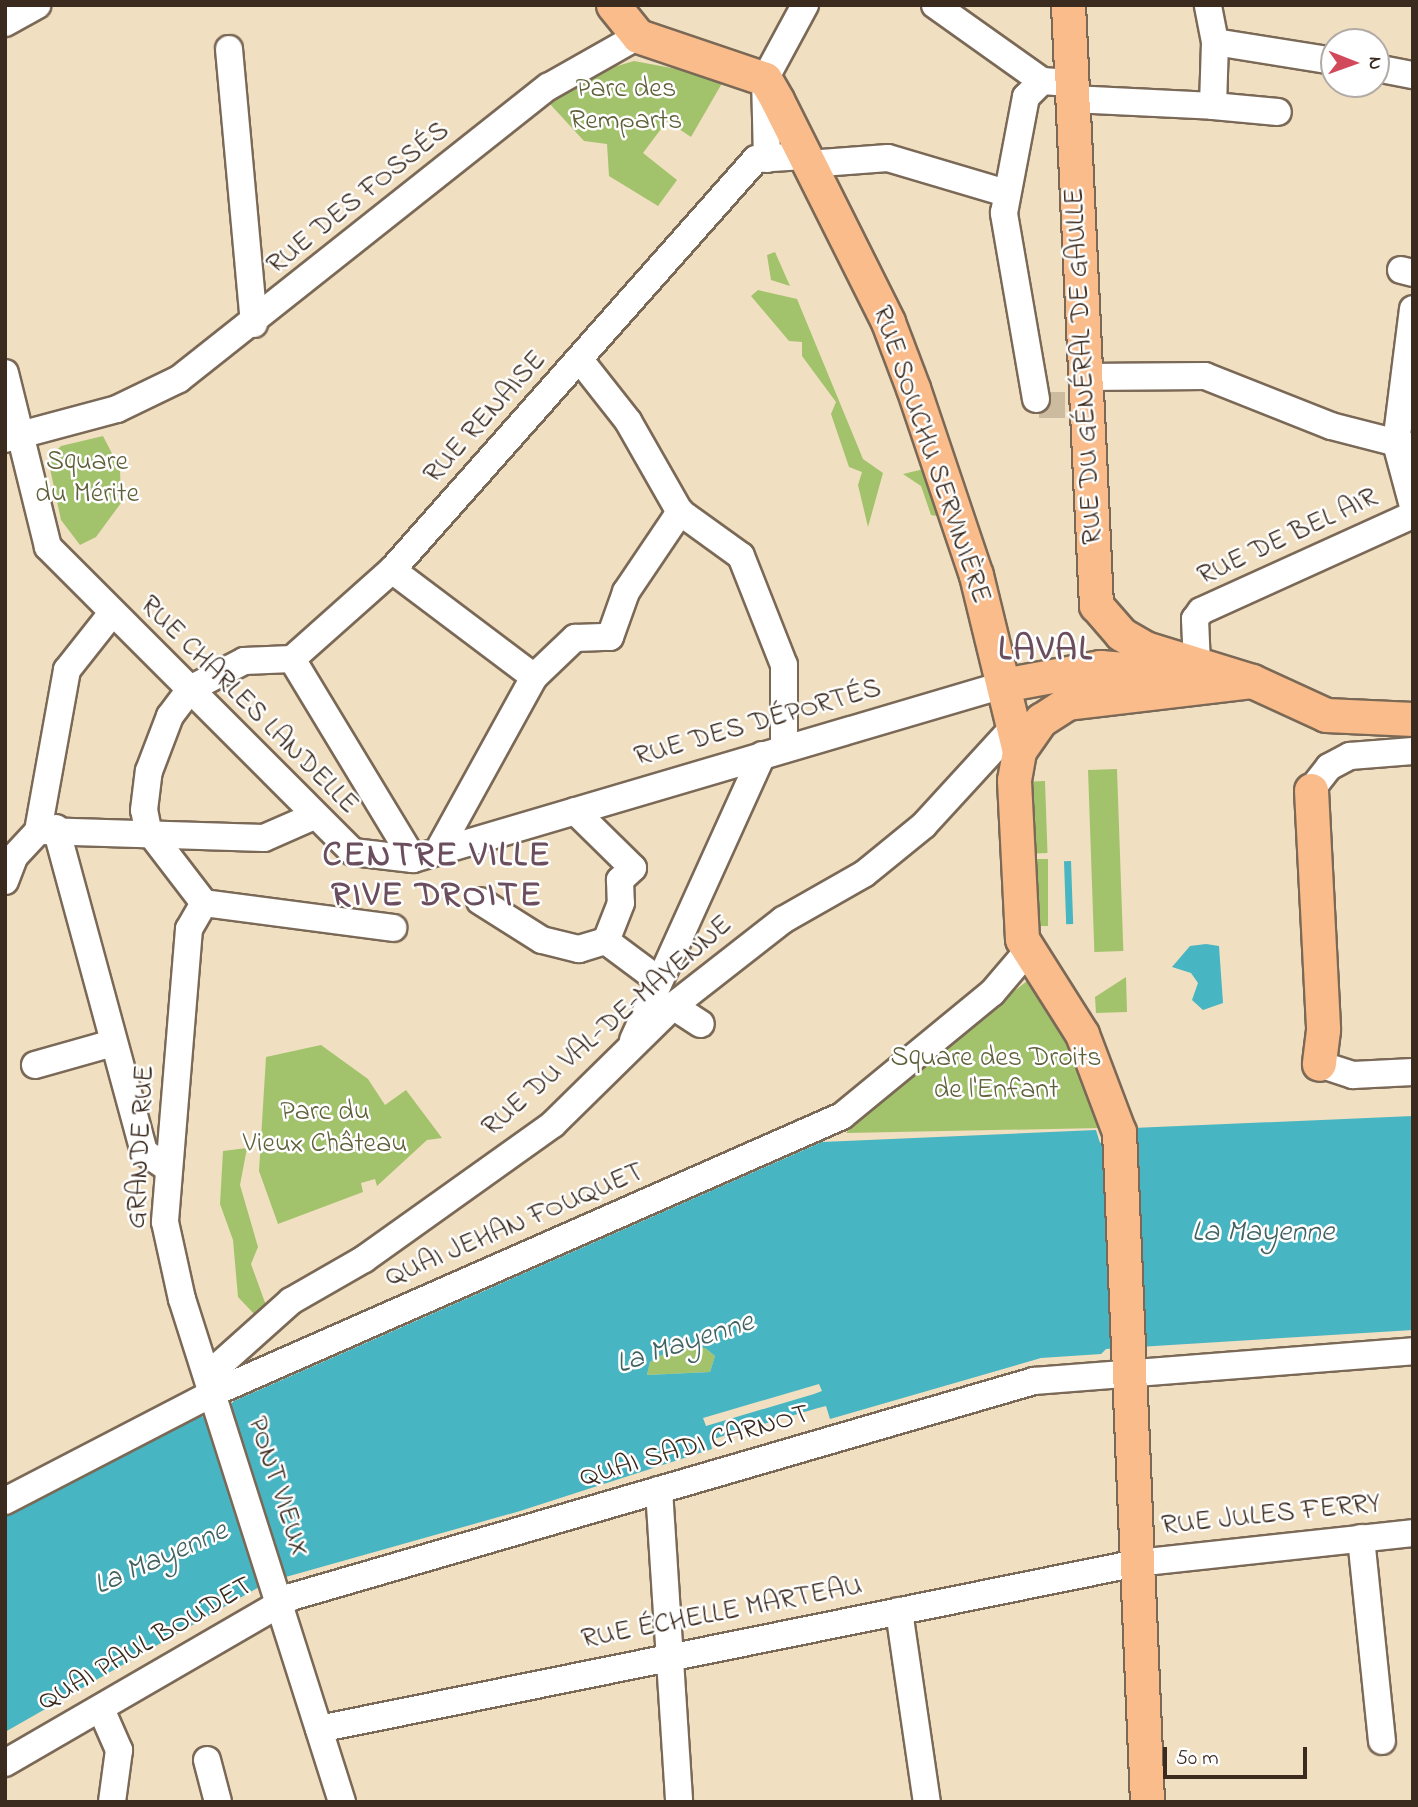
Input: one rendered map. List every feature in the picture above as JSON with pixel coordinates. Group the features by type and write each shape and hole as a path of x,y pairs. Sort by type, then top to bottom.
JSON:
{"main road":[{"path":"613,5 638,36 765,79"},
{"name":"RUE DU GÉNÉRAL DE GAULLE","path":"1068,5 1062,88 1080,396 1096,606 1121,634 1205,675"},
{"name":"RUE SOUCHU SERVINIÈRE","path":"765,79 913,388 976,575 1016,739"},
{"path":"1003,685 1108,667 1158,668 1252,681 1292,701 1334,717 1413,719"},
{"path":"1147,1802 1119,1132 1102,1081 1082,1034 1026,953 1014,779 1016,739 1067,703 1205,675"},
{"path":"1311,790 1320,1060"}],"street":[{"path":"5,23 37,5"},
{"path":"767,159 765,79 805,5"},
{"path":"935,5 1062,88"},
{"path":"1208,5 1216,42 1213,106"},
{"name":"RUE DES FOSSÉS","path":"12,437 117,409 179,379 254,324 548,87 638,36"},
{"path":"1216,42 1320,59"},
{"path":"229,49 254,324"},
{"path":"1390,71 1413,75"},
{"path":"1035,399 1006,192 1026,97 1062,88 1278,112"},
{"name":"RUE RENAISE","path":"292,659 392,570 756,159 887,158 1006,192"},
{"path":"1413,309 1404,445 1413,506"},
{"path":"580,360 635,431 680,512 741,556 784,665 773,752 651,991 632,1042"},
{"name":"RUE CHARLES LANDELLE","path":"5,373 12,437 38,522 68,572 190,689 312,817 353,852 426,855"},
{"path":"1080,396 1205,376 1331,426 1404,445"},
{"path":"393,928 338,918 204,903 148,830 149,771 170,716 190,689 244,661 292,659 426,855 485,763 534,677 575,638 610,637 626,592 680,512"},
{"name":"RUE DE BEL AIR","path":"1205,675 1195,619 1201,611 1413,515"},
{"path":"392,570 534,677"},
{"path":"112,613 67,670 47,830 144,1152 169,1169"},
{"name":"RUE DES DÉPORTÉS","path":"426,855 1003,685"},
{"name":"RUE DU VAL-DE-MAYENNE","path":"213,1392 215,1369 291,1301 363,1259 553,1124 632,1042 673,1006 783,920 864,874 924,825 1016,739"},
{"path":"1311,790 1329,766 1350,756 1413,751"},
{"path":"575,811 634,868 620,880 621,903 606,941"},
{"path":"5,881 15,857 47,830 148,830 264,838 312,817"},
{"path":"480,901 542,940 579,949 606,941"},
{"name":"GRANDE RUE","path":"204,903 189,929 165,1222 213,1392"},
{"path":"606,941 651,991 701,1024"},
{"name":"QUAI JEHAN FOUQUET","path":"5,1501 144,1433 213,1392 842,1116 992,993 1026,953"},
{"path":"35,1065 113,1044"},
{"path":"1320,1060 1353,1075 1413,1072"},
{"name":"QUAI SADI CARNOT","path":"281,1602 1034,1381 1130,1371 1413,1351"},
{"name":"PONT VIEUX","path":"213,1392 342,1802"},
{"path":"659,1490 672,1656 679,1802"},
{"name":"RUE JULES FERRY","path":"1137,1563 1413,1533"},
{"path":"1361,1538 1382,1741"},
{"name":"RUE ÉCHELLE MARTEAU","path":"319,1729 1137,1563"},
{"name":"QUAI PAUL BOUDET","path":"5,1763 281,1602"},
{"path":"899,1611 927,1802"},
{"path":"101,1709 119,1750 112,1802"},
{"path":"207,1760 218,1802"}],"green space":[{"name":"Parc des Remparts","path":"634,61 725,78 691,137 667,121 643,153 677,180 658,206 609,176 607,144 584,141 549,103 587,75"},
{"path":"775,252 790,286 771,280 767,255"},
{"path":"758,290 797,299 863,459 883,473 868,527 858,485 862,472 849,467 831,414 836,402 802,356 802,342 789,341 751,296"},
{"name":"Square du Mérite","path":"103,436 120,469 121,503 96,537 80,545 61,520 48,459 61,446"},
{"path":"928,468 943,517 931,515 921,486 903,474"},
{"path":"1117,769 1123,951 1094,952 1088,770"},
{"path":"1032,781 1045,781 1048,853 1035,853"},
{"path":"1036,859 1048,859 1048,926 1036,926"},
{"path":"1126,977 1127,1012 1096,1013 1095,997"},
{"name":"Square des Droits de l'Enfant","path":"1027,981 1057,1010 1100,1128 846,1133 874,1102"},
{"name":"Parc du Vieux Château","path":"321,1045 368,1079 385,1105 406,1090 442,1138 427,1140 377,1186 375,1179 361,1183 363,1192 278,1224 259,1171 266,1057"},
{"path":"247,1148 240,1185 258,1247 251,1264 267,1308 257,1317 238,1297 233,1240 220,1204 223,1151"},
{"path":"675,1347 705,1348 715,1356 710,1372 647,1375 650,1362"}],"water":[{"path":"1064,861 1071,861 1073,924 1066,924"},
{"path":"1190,946 1219,946 1223,1003 1203,1010 1192,1000 1198,983 1191,973 1172,967"},
{"name":"La Mayenne","path":"1413,1116 1413,1330 1106,1349 1101,1354 1041,1358 830,1419 826,1406 818,1408 710,1440 712,1449 520,1511 268,1582 5,1732 5,1515 201,1416 214,1420 234,1401 822,1142 1096,1130 1100,1143 1133,1128","holes":["675,1347 705,1348 715,1356 710,1372 647,1375 650,1362","819,1384 822,1391 814,1394 706,1426 703,1418"]}],"tunnel":[{"path":"1036,399 1039,405 1069,405"}],"district":[{"name":"LAVAL","path":"1046,651"},
{"name":"CENTRE VILLE RIVE DROITE","path":"437,877"}]}
